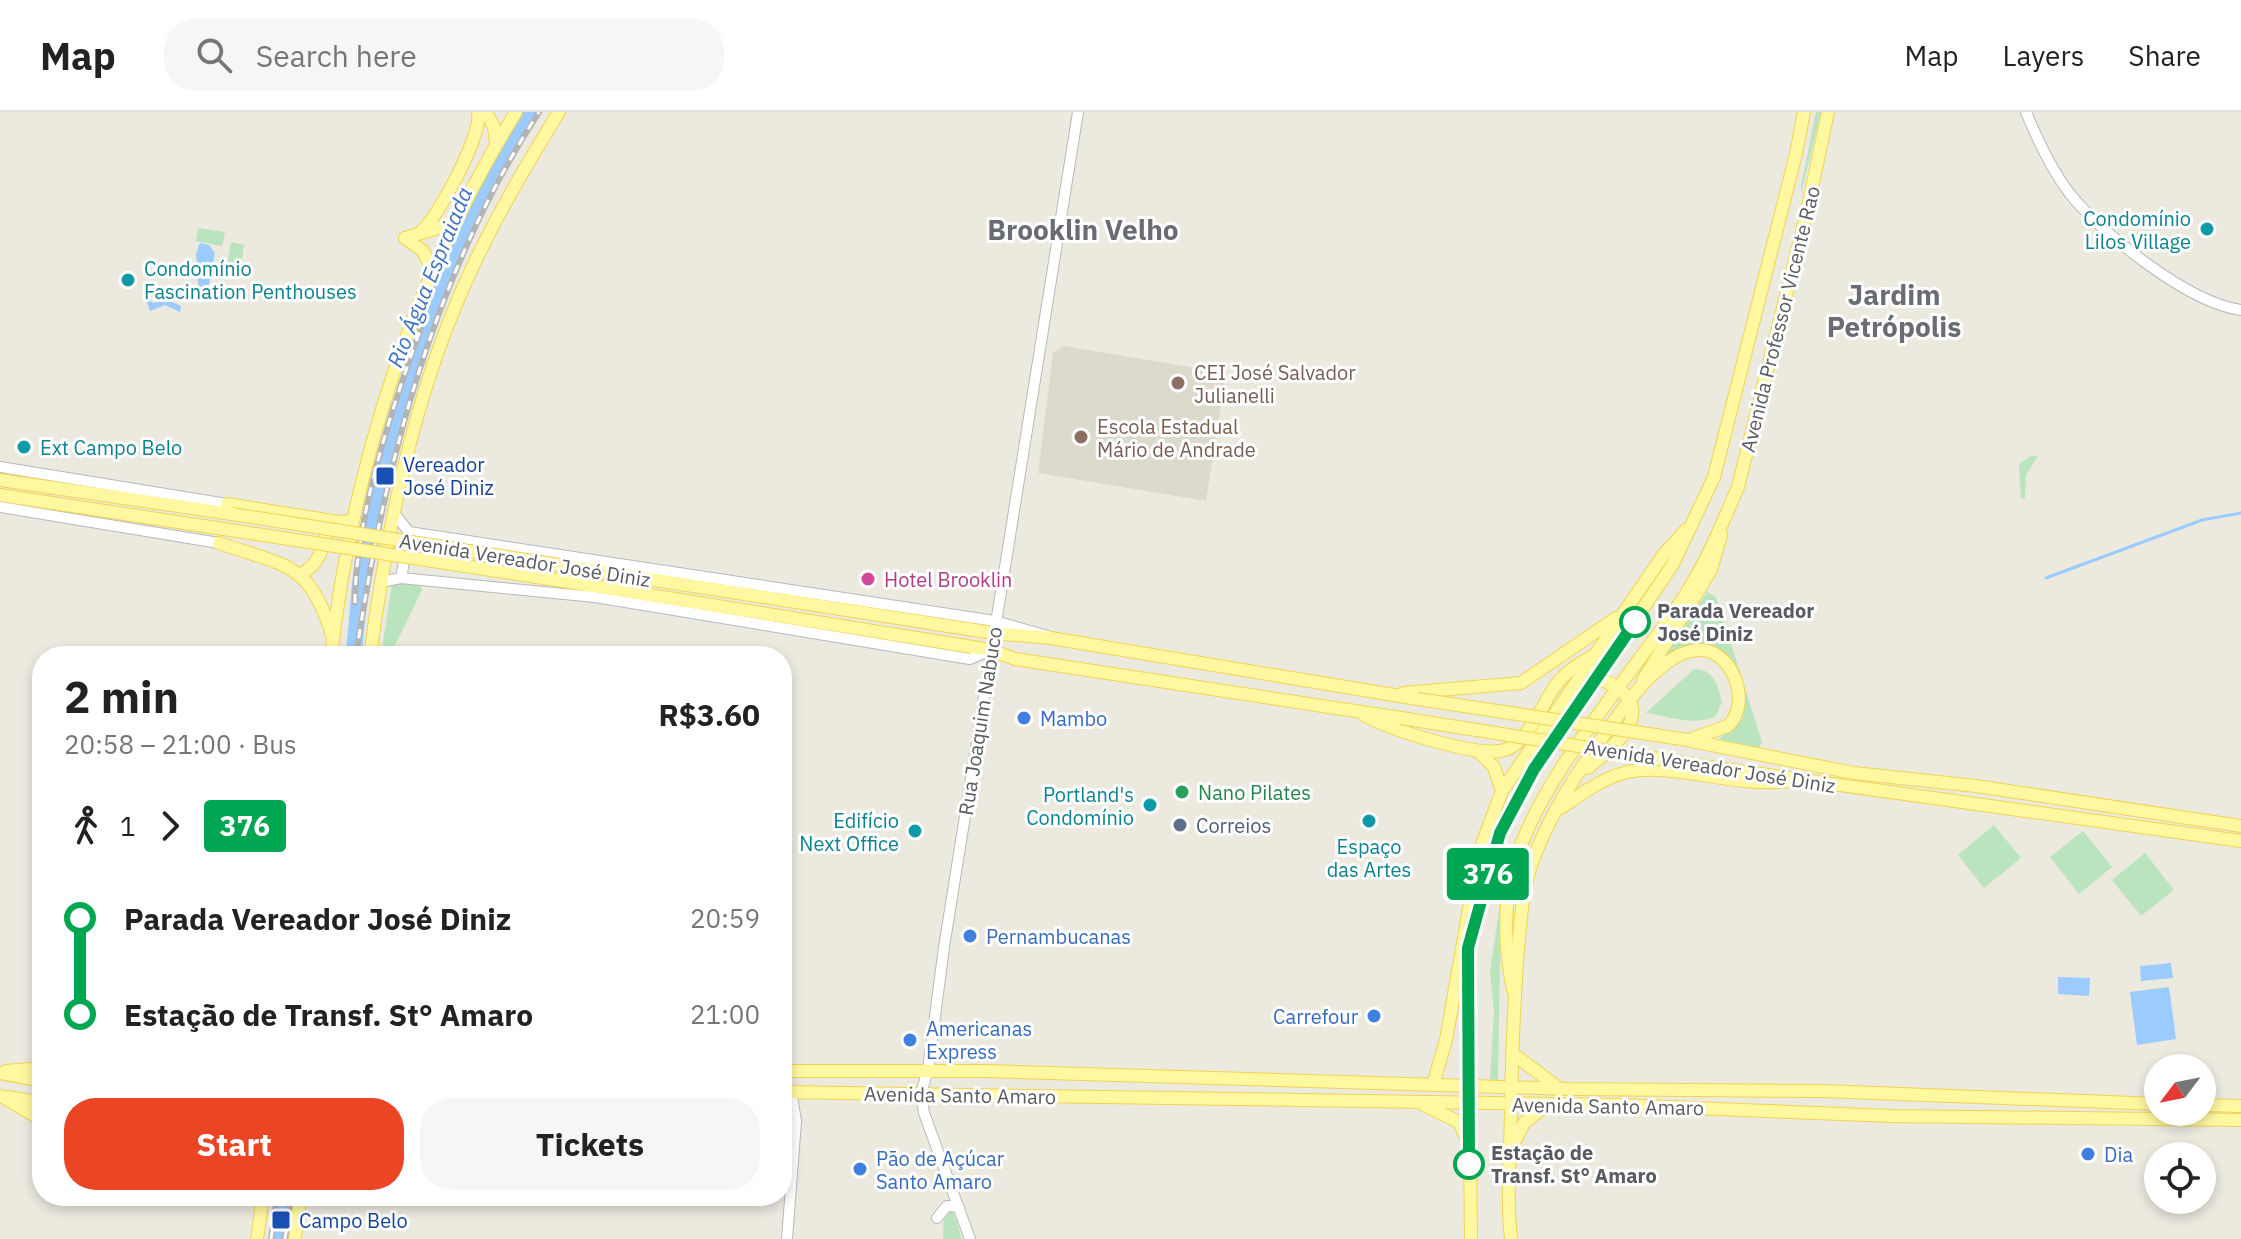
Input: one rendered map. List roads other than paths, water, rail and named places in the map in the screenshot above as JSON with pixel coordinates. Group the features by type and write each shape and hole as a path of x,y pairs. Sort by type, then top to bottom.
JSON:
{"main road":[{"path":"422,231 441,205 478,129 478,112"},
{"path":"486,112 494,127 496,144"},
{"path":"332,646 351,521 375,430 432,269 496,144 516,112"},
{"path":"371,646 393,512 427,382 454,309 484,245 559,112"},
{"name":"Avenida Professor Vicente Rao","path":"1472,1237 1468,948 1500,833 1517,798 1673,564 1714,477 1804,112"},
{"name":"Avenida Professor Vicente Rao","path":"1511,1239 1513,990 1527,878 1543,835 1558,809 1711,570 1722,524 1749,450 1828,112"},
{"path":"432,269 423,251 405,238 455,223"},
{"name":"Avenida Vereador José Diniz","path":"0,480 228,510 572,567 994,627 1196,665 1688,740 1854,773 1976,786 2241,826"},
{"name":"Avenida Vereador José Diniz","path":"0,495 569,582 991,650 1015,659 1697,765 2241,841"},
{"path":"228,510 351,521"},
{"name":"Avenida Professor Vicente Rao","path":"1470,896 1479,852 1502,791 1664,554 1696,519"},
{"path":"301,574 316,562 320,553 328,528 325,520"},
{"name":"Avenida Professor Vicente Rao","path":"1513,990 1506,936 1513,869 1527,833 1553,786 1617,687 1680,603 1722,524"},
{"path":"219,543 301,574 320,600 333,639"},
{"path":"1396,695 1521,683 1625,611"},
{"path":"1569,690 1597,680 1634,694 1683,653 1711,652 1729,667 1738,691 1739,707 1728,726 1688,740"},
{"path":"1358,712 1387,728 1475,749 1500,751 1518,742 1559,677 1595,655 1614,653 1636,663"},
{"path":"1475,749 1490,761 1502,791"},
{"path":"1558,809 1609,778 1634,771 1756,784 1804,778"},
{"path":"1468,948 1470,896"},
{"path":"1433,1085 1449,1022 1470,896"},
{"path":"1449,1022 1467,978"},
{"path":"1512,1053 1560,1089"},
{"path":"4,1074 13,1069 32,1068"},
{"name":"Avenida Santo Amaro","path":"792,1071 928,1070 1560,1089 1824,1091 2144,1103"},
{"path":"4,1074 32,1079"},
{"name":"Avenida Santo Amaro","path":"792,1092 1548,1104 1891,1116 2241,1120"},
{"path":"1,1096 32,1101"},
{"path":"1,1096 32,1114"},
{"path":"1418,1102 1459,1122 1470,1148"},
{"path":"1510,1151 1524,1123 1548,1104"},
{"path":"2216,1105 2241,1106"},
{"path":"257,1239 262,1206"},
{"path":"295,1239 299,1206"}],"street":[{"name":"Rua Joaquim Nabuco","path":"921,1093 928,1070 994,627 1078,112"},
{"path":"2026,112 2060,181 2087,212 2166,277 2217,307 2241,310"},
{"name":"Avenida Vereador José Diniz","path":"0,467 228,510"},
{"path":"0,507 219,543"},
{"name":"Avenida Vereador José Diniz","path":"393,512 409,532 994,627"},
{"path":"401,578 409,532"},
{"name":"Avenida Vereador José Diniz","path":"381,582 401,578 595,597 970,659 991,650"},
{"path":"921,1093 924,1113 970,1239"},
{"path":"792,1108 796,1121 792,1173"},
{"path":"787,1239 790,1206"},
{"path":"937,1218 947,1206 959,1207"}],"water":[{"path":"200,243 209,245 215,253 208,289 199,287 198,283 196,254"},
{"path":"145,296 153,303 168,300 181,306 180,312 165,305 150,311"},
{"path":"2171,963 2173,978 2141,981 2140,966"},
{"path":"2058,977 2090,978 2089,996 2058,994"},
{"path":"2169,987 2176,1039 2137,1045 2130,992"}],"waterway":[{"name":"Rio Água Espraiada","path":"354,646 362,571 374,511 388,451 424,333 472,219 500,164 532,112"},
{"path":"2046,578 2202,520 2241,513"},
{"name":"Rio Água Espraiada","path":"278,1239 282,1206"}],"railway":[{"path":"358,646 382,514 418,374 470,239 502,174 539,112"},
{"path":"355,603 361,536 368,500 398,392 421,328"},
{"path":"271,1239 276,1206"},
{"path":"285,1239 290,1206"}],"place":[{"name":"Condomínio Lilos Village","path":"2207,229"},
{"name":"Condomínio Fascination Penthouses","path":"128,280"},
{"name":"CEI José Salvador Julianelli","path":"1178,383"},
{"name":"Escola Estadual Mário de Andrade","path":"1081,437"},
{"name":"Ext Campo Belo","path":"24,447"},
{"name":"Vereador José Diniz","path":"385,476"},
{"name":"Hotel Brooklin","path":"868,579"},
{"name":"Parada Vereador José Diniz","path":"1635,622"},
{"name":"Mambo","path":"1024,718"},
{"name":"Nano Pilates","path":"1182,792"},
{"name":"Portland's Condomínio","path":"1150,805"},
{"name":"Espaço das Artes","path":"1369,821"},
{"name":"Correios","path":"1180,825"},
{"name":"Edifício Next Office","path":"915,831"},
{"name":"Pernambucanas","path":"970,936"},
{"name":"Carrefour","path":"1374,1016"},
{"name":"Americanas Express","path":"910,1040"},
{"name":"Dia","path":"2088,1154"},
{"name":"Estação de Transf. St° Amaro","path":"1469,1164"},
{"name":"Pão de Açúcar Santo Amaro","path":"860,1169"},
{"name":"Campo Belo","path":"281,1220"}],"district":[{"name":"Brooklin Velho","path":"1083,229"},
{"name":"Jardim Petrópolis","path":"1894,310"}]}
